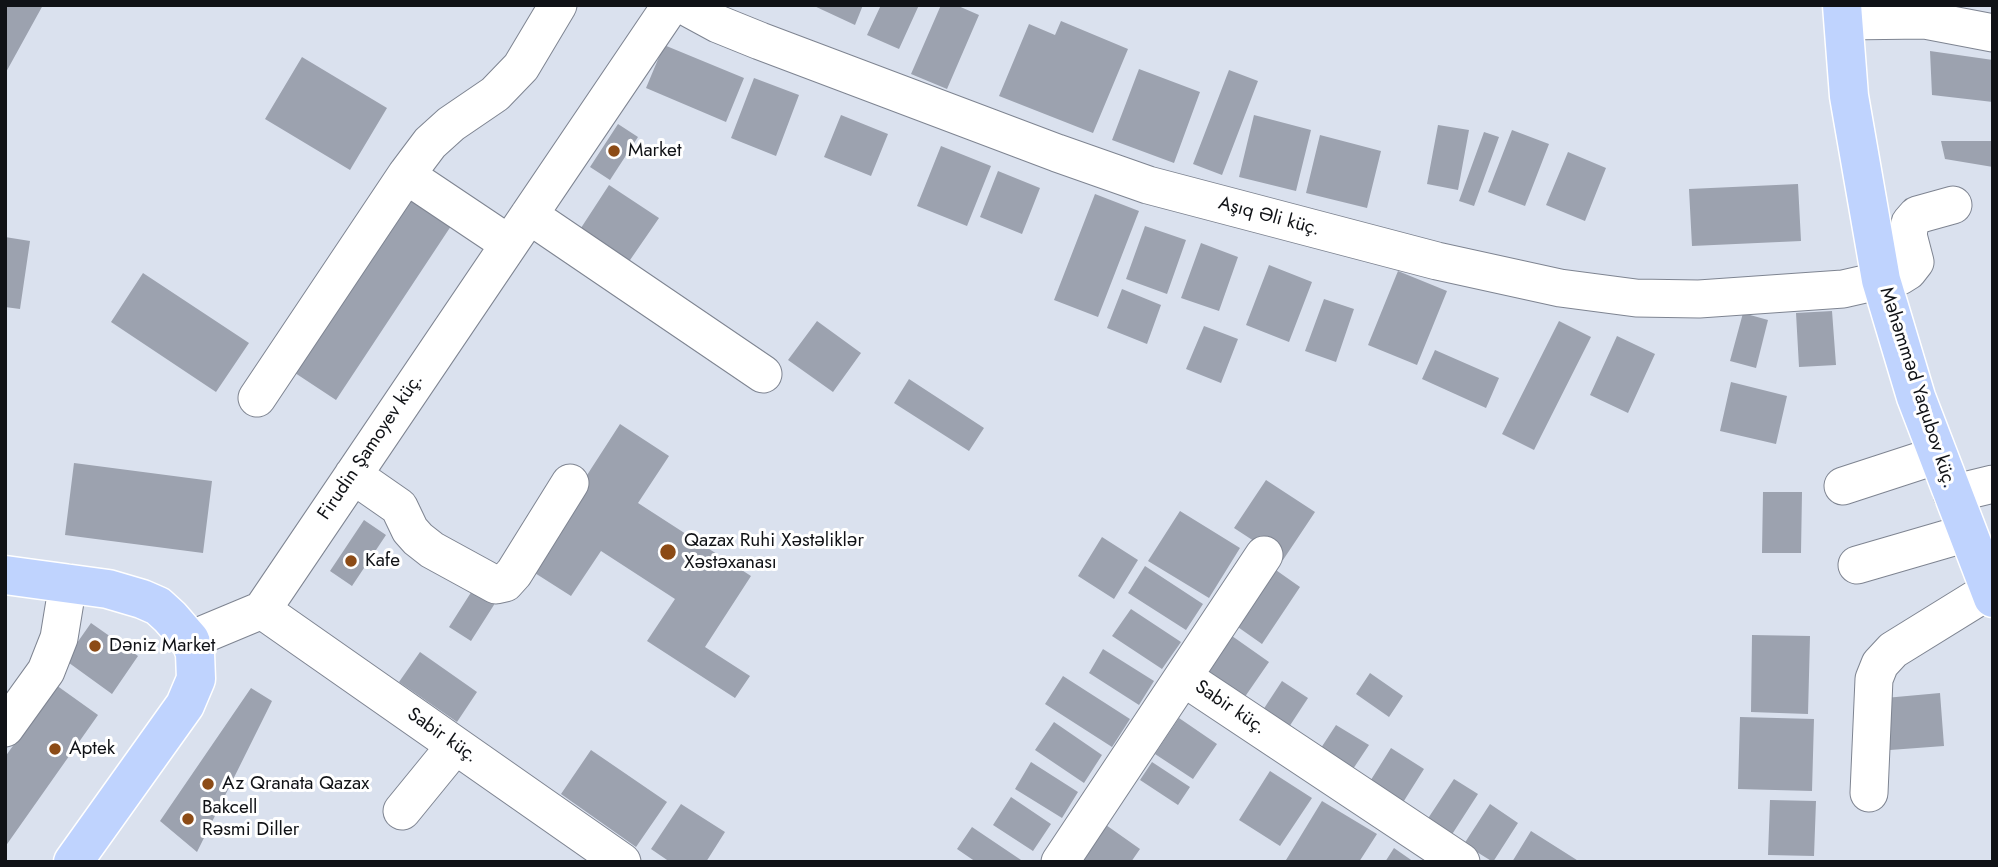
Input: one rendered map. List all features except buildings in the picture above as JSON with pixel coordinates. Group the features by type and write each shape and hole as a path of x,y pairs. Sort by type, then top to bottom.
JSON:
{"main road":[{"name":"Məhəmməd Yaqubov küç.","path":"1843,13 1850,96 1881,280 1916,397 1991,594"},
{"path":"5,575 108,589 142,598 164,611 190,640 197,665 191,693 176,718 74,862"}],"street":[{"path":"257,398 430,143 451,124 495,94 521,67 558,5"},
{"name":"Firudin Şamoyev küç.","path":"261,610 671,5"},
{"name":"Aşıq Əli küç.","path":"683,5 750,37 1148,185 1437,261 1560,288 1636,298 1699,299 1819,293 1900,276 1915,262 1908,235 1910,223 1917,215 1952,205"},
{"path":"1843,13 1925,20 1993,33"},
{"path":"406,175 519,229 763,374"},
{"path":"1843,486 1938,456"},
{"path":"353,475 399,507 410,530 432,550 496,585 505,583 514,573 570,484"},
{"path":"1952,494 1993,484"},
{"path":"1857,565 1967,533"},
{"path":"1184,677 1264,555"},
{"path":"5,728 46,671 59,638 68,583"},
{"path":"1869,793 1874,679 1880,664 1893,650 1991,594"},
{"path":"190,640 261,610"},
{"name":"Sabir küç.","path":"261,610 622,862"},
{"name":"Sabir küç.","path":"1060,862 1184,677 1461,862"},
{"path":"402,811 455,746"}],"place":[{"name":"Market","path":"614,151"},
{"name":"Qazax Ruhi Xəstəliklər Xəstəxanası","path":"668,552"},
{"name":"Kafe","path":"351,561"},
{"name":"Dəniz Market","path":"95,646"},
{"name":"Aptek","path":"55,749"},
{"name":"Az Qranata Qazax","path":"208,784"},
{"name":"Bakcell Rəsmi Diller","path":"188,819"}]}
